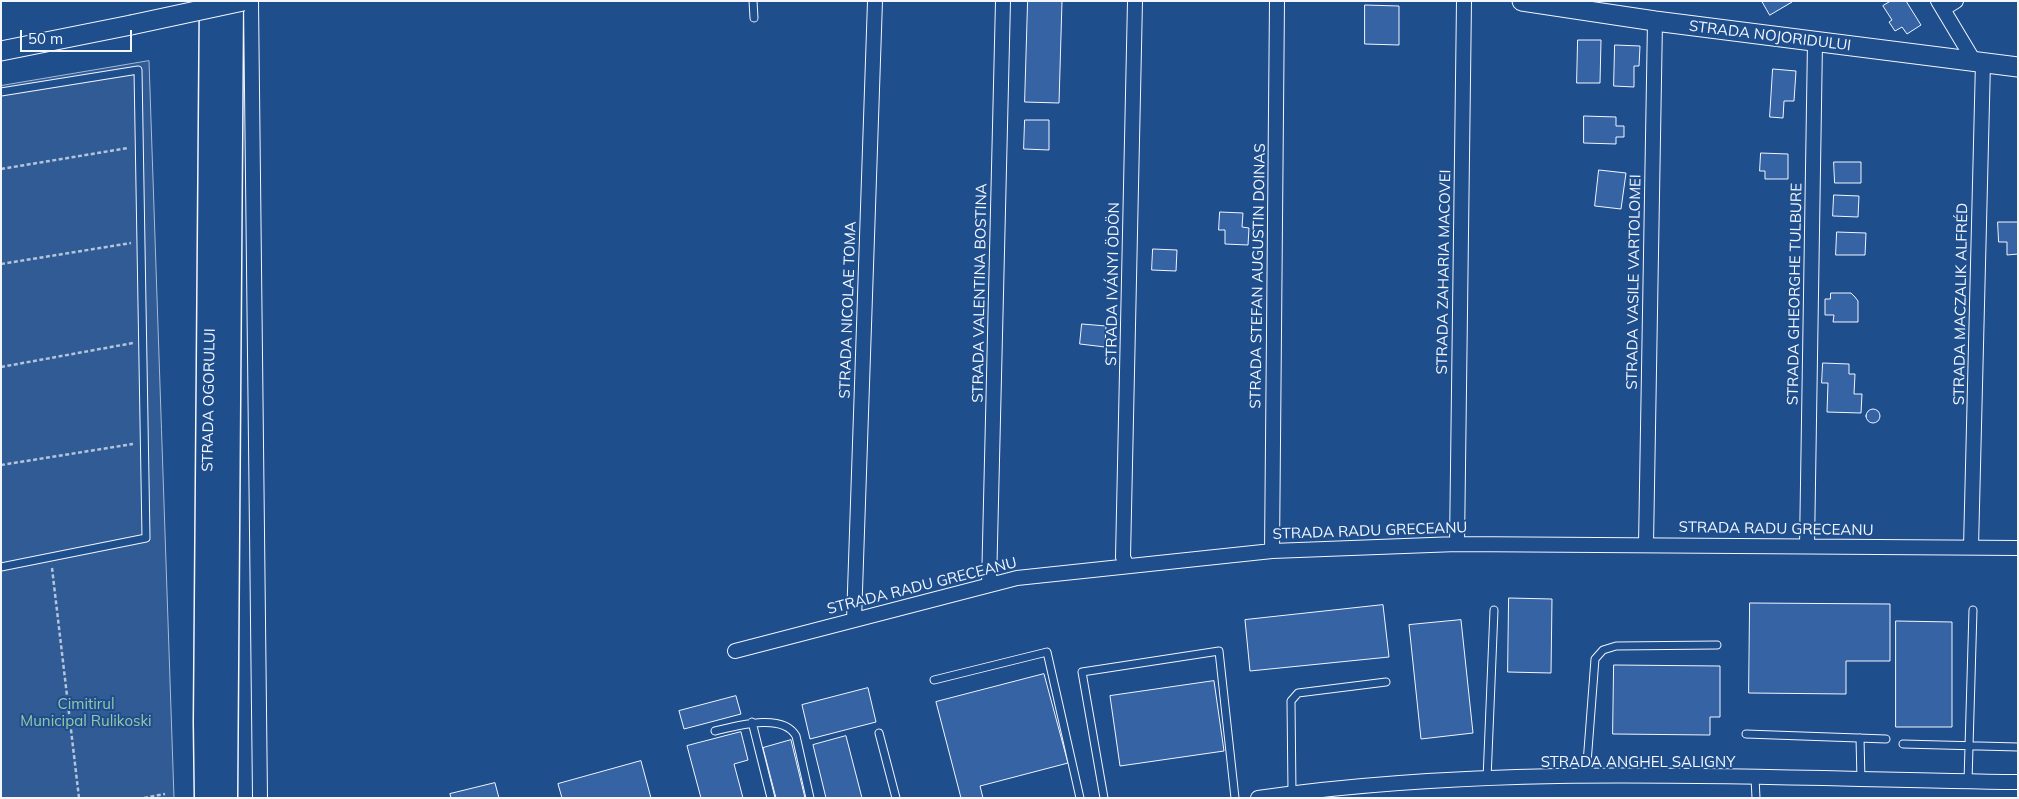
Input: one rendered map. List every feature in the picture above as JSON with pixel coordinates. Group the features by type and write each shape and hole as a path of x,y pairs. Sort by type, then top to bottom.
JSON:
{"highway":[{"name":"STRADA OGORULUI","path":"206,798 211,1"},
{"name":"STRADA OGORULUI","path":"226,798 232,1"}],"main road":[{"path":"1,51 243,1"},
{"name":"STRADA NOJORIDULUI","path":"1522,1 1655,21 2018,67"}],"street":[{"path":"251,1 260,798"},
{"name":"STRADA NICOLAE TOMA","path":"854,620 875,1"},
{"name":"STRADA VALENTINA BOSTINA","path":"989,585 1003,1"},
{"name":"STRADA IVÁNYI ÖDÖN","path":"1126,566 1123,557 1135,1"},
{"name":"STRADA STEFAN AUGUSTIN DOINAS","path":"1272,551 1277,1"},
{"name":"STRADA ZAHARIA MACOVEI","path":"1457,544 1464,1"},
{"path":"1956,1 1941,5 1978,62"},
{"name":"STRADA VASILE VARTOLOMEI","path":"1646,544 1655,21"},
{"name":"STRADA GHEORGHE TULBURE","path":"1807,546 1815,42"},
{"name":"STRADA MACZALIK ALFRÉD","path":"1971,547 1978,62"},
{"name":"STRADA RADU GRECEANU","path":"735,651 1017,578 1272,551 1457,544 2018,548"},
{"name":"STRADA ANGHEL SALIGNY","path":"1258,798 1419,781 1487,779 1586,777 2018,782"}],"lane":[{"path":"753,1 754,18"},
{"path":"1,92 138,70 146,538 1,567"},
{"path":"1487,779 1494,610"},
{"path":"1968,781 1973,610"},
{"path":"1586,777 1595,659 1603,650 1616,646 1717,645"},
{"path":"1104,798 1082,672 1219,651 1235,798"},
{"path":"934,680 1047,652 1080,798"},
{"path":"1292,793 1291,701 1298,693 1386,682"},
{"path":"752,722 771,798"},
{"path":"714,731 752,722 787,726 796,736 810,798"},
{"path":"879,733 896,798"},
{"path":"1746,734 1886,739"},
{"path":"1860,738 1861,780"},
{"path":"1902,744 2018,747"},
{"path":"1755,778 1756,798"}],"path":[{"path":"1,168 139,146"},
{"path":"1,264 141,241"},
{"path":"1,367 142,341"},
{"path":"1,465 144,442"},
{"path":"51,557 79,798"},
{"path":"144,798 164,794"}],"shaded area":[{"name":"Cimitirul Municipal Rulikoski","path":"149,61 174,798 1,798 1,86"}],"building":[{"path":"1028,1 1062,1 1059,103 1025,102"},
{"path":"1762,1 1792,1 1792,2 1770,15"},
{"path":"1891,1 1906,1 1921,25 1907,34 1902,27 1895,31 1889,22 1892,20 1883,6"},
{"path":"1365,5 1399,6 1399,45 1365,44"},
{"path":"1578,40 1601,40 1600,83 1577,83"},
{"path":"1615,45 1640,46 1639,66 1634,66 1634,87 1614,86"},
{"path":"1773,69 1796,71 1794,101 1784,101 1783,118 1770,117"},
{"path":"1584,116 1616,117 1616,126 1624,126 1624,137 1616,137 1616,144 1584,143"},
{"path":"1025,120 1049,120 1049,150 1024,149"},
{"path":"1761,153 1788,154 1788,179 1765,179 1765,171 1760,171"},
{"path":"1834,162 1861,162 1861,183 1835,183"},
{"path":"1599,170 1626,173 1621,209 1595,206"},
{"path":"1834,195 1859,196 1858,217 1833,216"},
{"path":"1220,212 1243,213 1242,227 1249,228 1248,245 1225,244 1225,230 1219,230"},
{"path":"1998,222 2018,222 2018,254 2007,255 2007,242 1999,242"},
{"path":"1837,232 1866,233 1865,255 1836,255"},
{"path":"1153,249 1177,250 1176,271 1152,270"},
{"path":"1831,293 1851,293 1855,297 1858,301 1858,322 1833,322 1834,315 1825,315 1825,299 1830,299"},
{"path":"1082,324 1106,326 1105,347 1080,344"},
{"path":"1823,363 1849,364 1849,374 1855,374 1854,394 1862,394 1861,413 1827,412 1828,383 1822,383"},
{"path":"1870,409 1876,409 1880,416 1876,423 1870,423 1866,419 1866,413"},
{"path":"1509,598 1552,599 1551,673 1508,672"},
{"path":"1750,603 1890,604 1890,661 1846,661 1846,694 1749,693"},
{"path":"1383,605 1389,657 1250,671 1245,620"},
{"path":"1461,620 1473,733 1421,739 1409,625"},
{"path":"1896,621 1952,622 1952,727 1896,727"},
{"path":"1614,665 1720,666 1720,717 1710,717 1710,735 1613,734"},
{"path":"1044,674 1068,763 980,786 983,798 961,798 936,702"},
{"path":"1214,681 1224,751 1120,766 1110,696"},
{"path":"868,688 876,722 810,739 802,705"},
{"path":"736,696 741,714 684,729 679,711"},
{"path":"741,732 748,760 734,764 743,798 701,798 687,746"},
{"path":"846,736 862,798 826,798 813,745"},
{"path":"791,740 805,798 776,798 763,748"},
{"path":"641,761 651,798 562,798 558,784"},
{"path":"495,783 499,798 451,798 450,794"}]}
